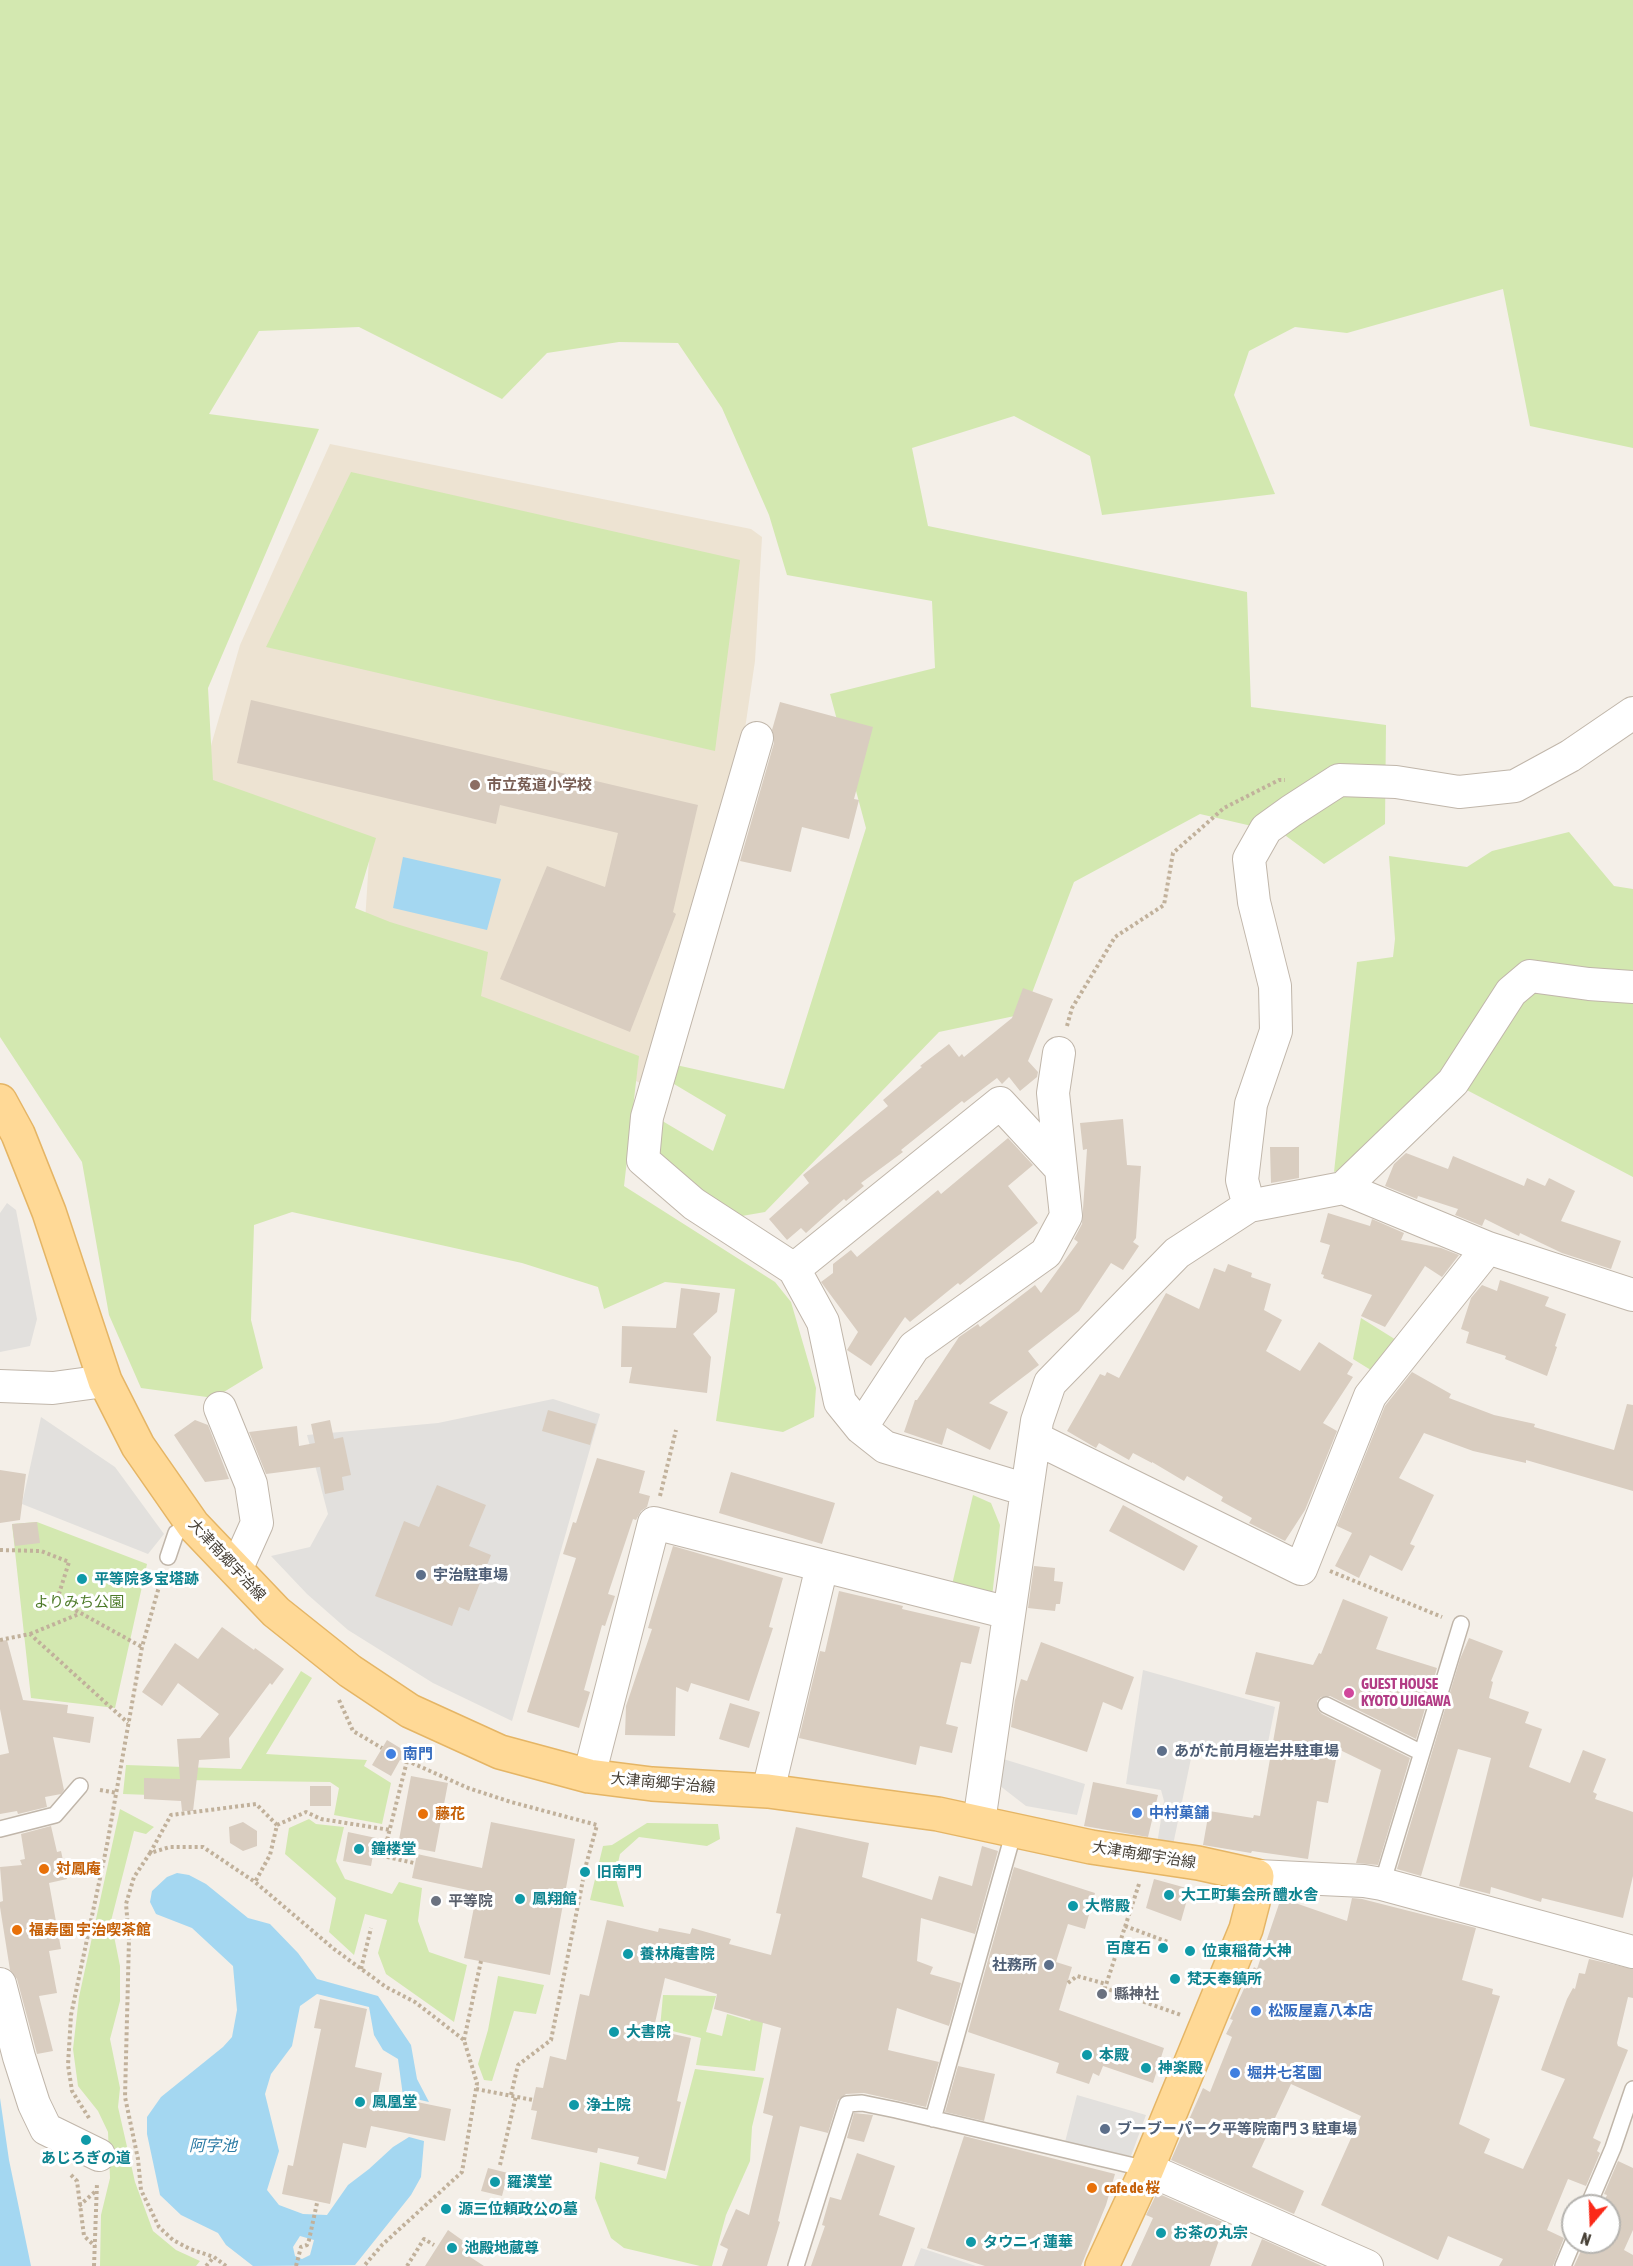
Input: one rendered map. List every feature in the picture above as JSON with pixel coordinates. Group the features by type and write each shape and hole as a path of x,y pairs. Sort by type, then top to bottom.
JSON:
{"main road":[{"name":"大津南郷宇治線","path":"0,1101 18,1134 49,1212 105,1381 138,1446 193,1525 276,1612 350,1671 410,1711 500,1752 589,1776 652,1784 768,1791 938,1814 1090,1847 1198,1863 1257,1876"},
{"path":"1102,2266 1147,2169 1246,1929 1257,1876"}],"street":[{"path":"1249,1206 1242,1180 1251,1104 1276,1031 1275,986 1254,902 1249,859 1266,830 1339,780 1396,782 1459,792 1515,786 1570,756 1633,713"},
{"path":"757,738 647,1117 643,1160 694,1204 794,1269 823,1322 840,1402 861,1428 885,1448 1027,1490"},
{"path":"979,1822 1037,1421 1050,1383 1177,1253 1249,1206 1343,1188 1453,1082 1511,992 1530,976 1633,987"},
{"path":"861,1428 914,1347 1046,1253 1066,1216 1053,1093 1059,1053"},
{"path":"794,1269 1000,1103 1061,1169"},
{"path":"1343,1188 1488,1248 1633,1295"},
{"path":"1035,1438 1301,1569 1370,1396 1488,1248"},
{"path":"0,1386 53,1388 105,1381"},
{"path":"220,1408 251,1484 257,1523 236,1570"},
{"path":"589,1776 654,1523 1009,1613"},
{"path":"768,1791 822,1566"},
{"path":"1257,1876 1364,1881 1382,1884 1633,1952"},
{"path":"0,1984 19,2057 34,2104 46,2129 99,2155"},
{"path":"1147,2169 1367,2266"}],"lane":[{"path":"168,1557 176,1533 193,1525"},
{"path":"1382,1884 1420,1752 1461,1624"},
{"path":"1326,1705 1420,1752"},
{"path":"0,1829 55,1815 80,1786"},
{"path":"933,2119 1014,1831"},
{"path":"1593,2194 1613,2148 1633,2089"},
{"path":"796,2266 847,2104 862,2103 1147,2169"}],"path":[{"path":"1059,1053 1072,1008 1115,937 1164,905 1173,853 1224,808 1279,780 1289,780"},
{"path":"654,1523 676,1430"},
{"path":"0,1550 41,1551 69,1562 57,1600 142,1647"},
{"path":"94,2266 98,2133 72,2091 68,2065 71,2015 107,1845 142,1647 168,1557"},
{"path":"1304,1560 1461,1624"},
{"path":"0,1640 30,1634 80,1614"},
{"path":"30,1634 129,1724"},
{"path":"350,1671 338,1696 353,1731 382,1748"},
{"path":"401,1758 490,1795 597,1825 586,1865"},
{"path":"407,1761 383,1856 414,1863"},
{"path":"225,2266 214,2257 190,2249 173,2240 159,2227 141,2190 138,2159 125,2097 129,1939 126,1904 134,1877 171,1815 256,1804 277,1825"},
{"path":"277,1825 306,1812 321,1819 390,1830"},
{"path":"255,1882 270,1855 277,1825"},
{"path":"150,1853 170,1846 203,1847 255,1882 386,1988 415,2002 464,2040"},
{"path":"1149,1855 1105,1988 1169,2011"},
{"path":"500,2165 518,2065 551,2040 583,1880"},
{"path":"1125,1926 1168,1942"},
{"path":"361,1969 371,1928"},
{"path":"366,2265 382,2245 462,2172 477,2083 464,2040 481,1961"},
{"path":"1068,1983 1077,1976 1106,1984"},
{"path":"476,2089 533,2100"},
{"path":"70,2174 77,2181 84,2236 95,2246"},
{"path":"79,2206 97,2189"},
{"path":"296,2266 301,2247 307,2245 309,2240 317,2203"},
{"path":"407,2266 424,2239 434,2245"},
{"path":"206,2266 214,2257"}],"shaded area":[{"path":"330,444 751,529 762,537 755,661 742,749 642,1084 472,999 365,922 370,843 197,794 240,645"},
{"path":"7,1203 16,1210 37,1319 30,1346 0,1352 0,1213"},
{"name":"宇治駐車場","path":"553,1399 600,1414 512,1721 433,1683 348,1630 307,1594 271,1556 310,1547 328,1514 307,1435 438,1423"},
{"path":"41,1417 115,1467 164,1534 148,1554 22,1504"},
{"name":"あがた前月極岩井駐車場","path":"1143,1670 1275,1707 1265,1758 1194,1744 1173,1845 1157,1844 1164,1801 1161,1790 1126,1784"},
{"path":"1000,1758 1085,1784 1077,1815 1026,1806 995,1782"},
{"name":"ブーブーパーク平等院南門３駐車場","path":"1077,2095 1146,2115 1131,2156 1065,2142"},
{"path":"921,2248 976,2266 914,2266"}],"green space":[{"path":"0,0 1633,0 1633,448 1530,426 1503,289 1347,333 1295,327 1249,351 1234,395 1275,494 1102,515 1090,456 1014,416 912,448 928,526 1247,592 1251,707 1386,725 1385,824 1324,864 1282,833 1200,814 1074,882 1024,1014 939,1032 765,1212 736,1217 657,1156 659,1119 713,1151 726,1115 669,1081 676,1065 784,1089 866,828 830,694 935,668 932,601 787,575 769,515 722,408 678,343 619,342 547,353 502,399 359,327 259,331 209,414 319,429 208,688 213,780 376,838 355,908 390,922 488,952 481,996 639,1056 624,1186 775,1282 791,1302 816,1388 814,1417 783,1432 716,1421 735,1289 665,1282 604,1309 598,1287 522,1263 292,1212 254,1225 251,1320 263,1368 214,1398 141,1388 109,1315 82,1162 0,1037"},
{"path":"351,472 740,560 715,751 266,647"},
{"path":"1569,832 1614,886 1633,889 1633,981 1537,971 1446,1076 1353,1166 1334,1172 1357,962 1393,957 1395,939 1389,856 1467,867 1492,851"},
{"path":"1537,982 1633,992 1633,1177 1461,1087"},
{"path":"1361,1318 1401,1343 1374,1372 1353,1359"},
{"path":"973,1495 991,1503 1000,1525 992,1597 951,1589"},
{"name":"よりみち公園","path":"37,1522 147,1564 115,1708 31,1698 12,1524"},
{"path":"301,1671 312,1678 266,1754 367,1760 364,1766 391,1783 382,1824 334,1815 339,1788 330,1782 179,1780 150,1795 123,1794 126,1765 241,1769"},
{"path":"120,1809 154,1827 146,1834 134,1831 111,1921 120,1966 120,2001 110,2039 120,2088 118,2107 135,2182 153,2231 176,2250 200,2261 196,2266 100,2266 101,2215 110,2178 108,2132 98,2111 78,2086 73,2049 79,1997"},
{"path":"309,1819 316,1824 344,1827 336,1861 345,1879 392,1894 399,1882 422,1888 418,1921 429,1952 467,1965 454,2022 386,1974 378,1953 387,1920 365,1914 354,1955 329,1932 336,1898 285,1854 289,1828"},
{"path":"647,1823 718,1824 720,1839 707,1846 639,1837 620,1854 615,1876 624,1907 590,1900 603,1846 612,1845"},
{"path":"498,1976 544,1985 536,2014 514,2011 492,2081 484,2080 478,2064 488,2030"},
{"path":"663,1995 716,1996 706,2032 722,2036 727,2014 750,2021 757,1999 766,2004 755,2071 696,2065 701,2038 660,2028"},
{"path":"695,2069 764,2078 752,2127 750,2161 726,2215 712,2266 700,2266 624,2248 611,2238 595,2198 600,2162 666,2179"}],"water":[{"path":"403,857 501,879 487,930 393,908"},
{"name":"阿字池","path":"177,1873 189,1875 206,1884 248,1918 270,1924 298,1953 317,1979 378,1996 411,2045 417,2079 429,2102 403,2096 398,2059 383,2050 374,2035 369,2007 317,1994 300,2006 292,2046 271,2074 265,2094 279,2151 267,2190 279,2205 303,2214 327,2215 348,2185 393,2147 409,2137 424,2141 421,2177 411,2195 355,2265 253,2266 226,2245 218,2233 181,2215 160,2195 147,2134 147,2117 161,2097 223,2047 232,2037 237,2010 233,1966 192,1928 156,1914 150,1902 152,1891 167,1877","holes":["300,2236 314,2240 310,2255 302,2259 295,2256 293,2247"]},
{"path":"0,2098 9,2160 31,2266 0,2266"}],"building":[{"path":"251,700 698,805 673,912 676,914 630,1032 500,979 547,866 605,887 618,833 500,805 496,824 237,763"},
{"path":"780,702 873,727 854,799 859,800 849,839 802,827 791,872 740,861 774,743 772,730"},
{"path":"1023,988 1053,999 1028,1061 1038,1072 1037,1077 1020,1091 1009,1077 1002,1084 997,1078 964,1103 962,1101 901,1150 903,1152 861,1183 864,1186 846,1201 844,1199 806,1233 801,1228 787,1240 769,1219 809,1183 803,1175 888,1106 883,1100 922,1067 920,1066 949,1044 959,1057 962,1054 964,1057 1012,1018"},
{"path":"1123,1119 1127,1165 1141,1166 1136,1238 1133,1242 1139,1246 1123,1270 1111,1263 1079,1311 1028,1351 1039,1365 989,1403 1008,1412 990,1450 947,1428 942,1445 904,1432 915,1400 959,1337 978,1324 980,1327 1035,1285 1041,1293 1078,1242 1074,1239 1082,1224 1087,1149 1083,1150 1080,1123"},
{"path":"1008,1138 1033,1165 1008,1186 1038,1223 910,1322 905,1317 871,1366 847,1350 858,1332 821,1282 833,1273 833,1264 851,1250 857,1257 938,1190 941,1194"},
{"path":"1270,1147 1299,1147 1299,1178 1271,1183"},
{"path":"1406,1153 1448,1169 1453,1156 1524,1186 1527,1178 1545,1186 1549,1178 1575,1191 1561,1221 1621,1241 1611,1269 1562,1253 1520,1233 1519,1236 1485,1219 1482,1226 1455,1215 1458,1209 1418,1196 1417,1199 1385,1186 1394,1164"},
{"path":"1328,1213 1370,1226 1372,1219 1404,1233 1401,1240 1441,1248 1459,1255 1442,1277 1425,1266 1385,1327 1361,1316 1372,1295 1323,1278 1324,1275 1321,1274 1330,1245 1320,1242"},
{"path":"1228,1264 1252,1273 1251,1277 1271,1284 1264,1310 1282,1320 1266,1351 1300,1371 1319,1342 1353,1364 1347,1374 1353,1377 1323,1423 1337,1431 1305,1510 1285,1541 1249,1523 1252,1518 1221,1501 1223,1497 1187,1476 1184,1481 1133,1453 1129,1460 1099,1443 1096,1448 1067,1431 1100,1374 1105,1376 1107,1372 1119,1378 1166,1293 1199,1309 1214,1268 1225,1272"},
{"path":"1500,1280 1549,1297 1545,1306 1566,1314 1547,1376 1505,1359 1506,1356 1466,1343 1469,1332 1461,1329 1471,1298 1482,1285 1497,1291"},
{"path":"681,1288 720,1293 717,1312 693,1334 711,1357 707,1393 629,1383 632,1367 621,1367 622,1326 676,1328"},
{"path":"1412,1372 1451,1394 1449,1398 1494,1415 1535,1424 1534,1427 1614,1450 1627,1404 1633,1405 1633,1491 1526,1460 1526,1463 1473,1451 1424,1433 1399,1478 1434,1495 1410,1544 1415,1546 1402,1571 1370,1555 1359,1578 1335,1566 1352,1533 1337,1526 1385,1406"},
{"path":"548,1410 596,1424 590,1445 542,1431"},
{"path":"195,1420 208,1425 229,1479 205,1482 174,1435"},
{"path":"330,1420 334,1439 343,1437 351,1475 342,1477 344,1490 325,1494 320,1467 266,1474 249,1432 297,1426 299,1446 315,1443 311,1424"},
{"path":"597,1458 645,1471 639,1493 650,1496 647,1507 641,1511 636,1520 633,1519 608,1594 615,1596 605,1626 602,1625 584,1690 590,1692 579,1728 527,1712 576,1558 563,1554 573,1522 576,1523"},
{"path":"0,1470 26,1474 20,1520 0,1523"},
{"path":"731,1472 835,1503 822,1544 719,1513"},
{"path":"437,1485 486,1505 469,1546 491,1555 469,1611 459,1607 452,1626 375,1596 404,1521 419,1527"},
{"path":"1123,1505 1198,1546 1184,1571 1109,1531"},
{"path":"37,1522 40,1543 15,1546 12,1524"},
{"path":"673,1546 783,1578 769,1627 773,1628 749,1701 691,1683 688,1692 676,1687 675,1736 625,1735 626,1706 652,1629 648,1628"},
{"path":"1034,1566 1055,1568 1054,1581 1063,1582 1060,1604 1056,1604 1055,1611 1028,1608"},
{"path":"839,1591 903,1606 902,1609 980,1627 971,1664 961,1662 946,1724 958,1727 952,1753 920,1746 916,1765 799,1738 820,1651 825,1652"},
{"path":"1343,1599 1388,1617 1376,1649 1437,1668 1416,1739 1330,1696 1321,1697 1317,1701 1318,1710 1322,1714 1410,1758 1378,1865 1356,1863 1381,1770 1338,1749 1328,1803 1317,1801 1308,1859 1203,1845 1209,1811 1253,1818 1254,1815 1260,1816 1280,1702 1245,1694 1256,1652 1313,1665 1319,1653 1321,1654"},
{"path":"222,1627 284,1669 272,1685 270,1683 229,1738 230,1758 199,1760 193,1811 182,1811 181,1801 144,1799 144,1778 180,1779 177,1739 200,1738 219,1714 178,1683 162,1706 142,1692 175,1643 198,1659"},
{"path":"1469,1638 1503,1651 1491,1681 1493,1682 1489,1698 1529,1712 1525,1723 1542,1729 1529,1767 1570,1783 1583,1750 1606,1759 1593,1792 1597,1794 1595,1799 1633,1812 1633,1876 1623,1918 1542,1898 1541,1902 1491,1887 1490,1894 1459,1886 1491,1758 1458,1749 1421,1876 1397,1869 1460,1659"},
{"path":"7,1640 23,1700 68,1705 67,1713 94,1717 90,1743 53,1737 64,1790 61,1794 45,1797 47,1807 18,1814 17,1811 0,1814 0,1755 9,1753 0,1709 0,1641"},
{"path":"1041,1642 1134,1677 1122,1710 1103,1702 1087,1752 1011,1727 1021,1679 1027,1681"},
{"path":"730,1703 760,1712 749,1748 719,1739"},
{"name":"南門","path":"387,1740 405,1751 391,1776 372,1765"},
{"name":"藤花","path":"411,1776 448,1783 435,1852 398,1845"},
{"path":"1093,1782 1158,1795 1148,1837 1084,1826"},
{"path":"310,1786 331,1786 331,1806 310,1806"},
{"path":"243,1822 257,1831 257,1846 243,1851 230,1843 229,1827"},
{"name":"鳳翔館","path":"491,1822 575,1839 550,1975 464,1958 477,1892 412,1878 417,1854 482,1868"},
{"path":"51,1826 57,1852 61,1851 67,1879 49,1883 61,1949 49,1951 57,1993 39,1996 53,2051 37,2054 17,1979 10,1970 0,1907 0,1902 3,1901 0,1867 22,1865 20,1860 25,1859 21,1834"},
{"path":"796,1827 869,1843 862,1877 932,1900 939,1876 972,1886 982,1846 998,1851 975,1934 921,1918 917,1961 933,1967 930,1974 961,1983 949,2026 897,2008 888,2050 939,2062 926,2107 864,2093 846,2094 838,2100 828,2133 800,2126 778,2221 780,2222 767,2266 722,2266 728,2249 720,2245 736,2209 749,2215 773,2116 763,2113 781,2028 714,2009 717,1994 665,1978 655,2030 691,2038 677,2101 681,2102 665,2171 637,2164 639,2157 598,2148 597,2153 531,2139 537,2111 531,2110 536,2087 543,2088 550,2056 566,2060 580,1994 589,1996 607,1920 658,1932 659,1928 690,1934 692,1928 731,1939 729,1944 771,1955 781,1914 776,1913"},
{"name":"鐘楼堂","path":"348,1832 376,1838 371,1866 343,1861"},
{"path":"1014,1867 1095,1893 1085,1929 1068,1924 1056,1962 1072,1967 1059,2010 1164,2048 1153,2083 1103,2066 1099,2076 1093,2073 1089,2084 1056,2073 1059,2063 968,2032"},
{"name":"大工町集会所 醴水舎","path":"1154,1879 1190,1889 1181,1921 1146,1908"},
{"path":"1281,1898 1347,1921 1352,1898 1476,1928 1462,1980 1493,1989 1492,1994 1500,1996 1459,2124 1490,2139 1484,2153 1523,2169 1565,2079 1541,2070 1567,1999 1573,1988 1575,1989 1579,1973 1585,1974 1589,1959 1633,1969 1633,1998 1628,1997 1617,2043 1618,2046 1628,2050 1593,2138 1601,2142 1597,2151 1600,2153 1586,2186 1568,2179 1547,2230 1561,2237 1561,2246 1553,2266 1499,2266 1503,2259 1448,2236 1438,2260 1321,2205 1361,2116 1291,2084 1252,2167 1304,2191 1294,2214 1171,2160 1203,2088 1210,2092 1232,2037 1226,2034 1233,2020 1230,2019 1254,1967 1257,1969"},
{"name":"鳳凰堂","path":"320,1999 367,2009 355,2067 382,2073 378,2094 451,2109 445,2141 371,2126 366,2148 343,2143 330,2204 282,2194 288,2165 293,2166 321,2029 314,2028"},
{"path":"958,2066 995,2074 984,2121 945,2112"},
{"path":"854,2113 873,2115 864,2142 847,2138"},
{"path":"964,2136 1115,2174 1106,2205 1081,2266 985,2266 927,2248"},
{"path":"857,2153 895,2166 879,2215 915,2228 902,2266 811,2266 825,2226 822,2225 830,2197 841,2200"},
{"path":"1618,2161 1633,2168 1633,2230 1624,2250 1633,2255 1633,2266 1574,2266 1580,2254 1621,2254 1621,2194 1604,2194"},
{"name":"羅漢堂","path":"488,2168 508,2173 502,2196 481,2191"},
{"path":"1157,2193 1225,2223 1210,2266 1131,2266 1153,2218 1146,2215"},
{"path":"448,2230 469,2245 464,2253 484,2266 425,2266"},
{"path":"1262,2239 1322,2266 1251,2266"}],"place":[{"name":"市立菟道小学校","path":"475,785"},
{"name":"宇治駐車場","path":"421,1575"},
{"name":"平等院多宝塔跡","path":"82,1579"},
{"name":"GUEST HOUSE KYOTO UJIGAWA","path":"1349,1693"},
{"name":"あがた前月極岩井駐車場","path":"1162,1751"},
{"name":"南門","path":"391,1754"},
{"name":"中村菓舗","path":"1137,1813"},
{"name":"藤花","path":"423,1814"},
{"name":"鐘楼堂","path":"359,1849"},
{"name":"対鳳庵","path":"44,1869"},
{"name":"旧南門","path":"585,1872"},
{"name":"大工町集会所 醴水舎","path":"1169,1895"},
{"name":"鳳翔館","path":"520,1899"},
{"name":"平等院","path":"436,1901"},
{"name":"大幣殿","path":"1073,1906"},
{"name":"福寿園 宇治喫茶館","path":"17,1930"},
{"name":"百度石","path":"1163,1948"},
{"name":"位東稲荷大神","path":"1190,1951"},
{"name":"養林庵書院","path":"628,1954"},
{"name":"社務所","path":"1049,1965"},
{"name":"梵天奉鎮所","path":"1175,1979"},
{"name":"縣神社","path":"1102,1994"},
{"name":"松阪屋嘉八本店","path":"1256,2011"},
{"name":"大書院","path":"614,2032"},
{"name":"本殿","path":"1087,2055"},
{"name":"神楽殿","path":"1146,2068"},
{"name":"堀井七茗園","path":"1235,2073"},
{"name":"鳳凰堂","path":"360,2102"},
{"name":"浄土院","path":"574,2105"},
{"name":"ブーブーパーク平等院南門３駐車場","path":"1105,2129"},
{"name":"あじろぎの道","path":"86,2140"},
{"name":"羅漢堂","path":"495,2182"},
{"name":"cafe de 桜","path":"1092,2188"},
{"name":"源三位頼政公の墓","path":"446,2209"},
{"name":"お茶の丸宗","path":"1161,2233"},
{"name":"タウニィ蓮華","path":"971,2242"},
{"name":"池殿地蔵尊","path":"452,2248"}]}
